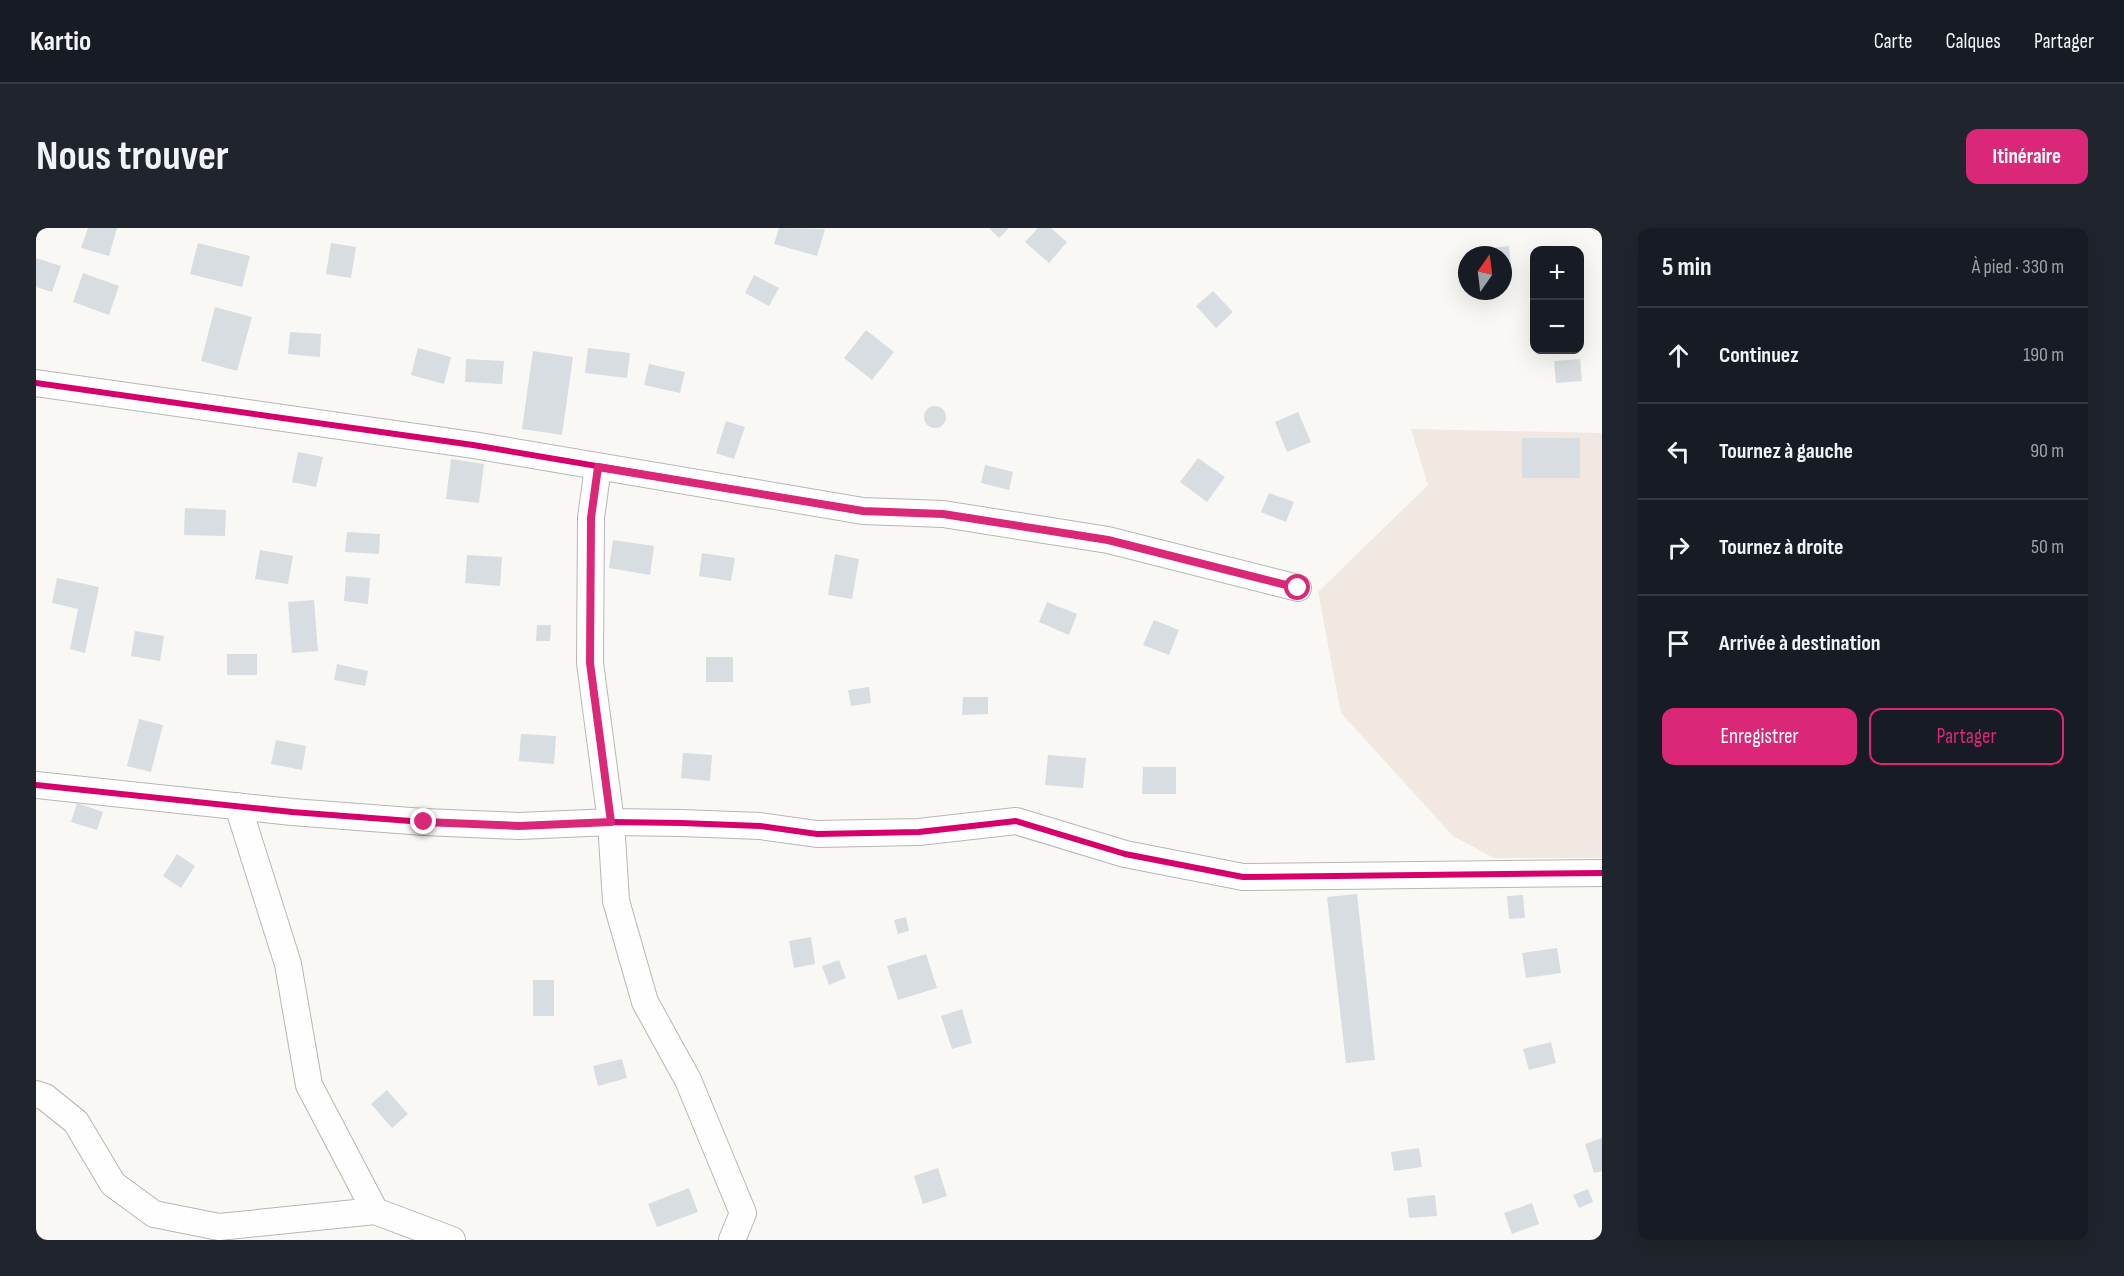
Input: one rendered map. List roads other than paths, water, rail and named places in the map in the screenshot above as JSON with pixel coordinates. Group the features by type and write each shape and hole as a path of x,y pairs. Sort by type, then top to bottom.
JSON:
{"street":[{"path":"36,383 461,444 863,511 943,514 1108,540 1298,588"},
{"path":"598,467 591,518 590,663 611,822 616,901 645,1002 688,1080 743,1213 732,1240"},
{"path":"36,785 292,812 460,824 519,826 611,822 760,826 817,834 919,832 1016,821 1125,854 1243,877 1602,873"},
{"path":"238,806 288,964 309,1085 375,1211"},
{"path":"36,1094 45,1097 76,1122 113,1184 154,1214 219,1227 375,1211 452,1240"}]}
